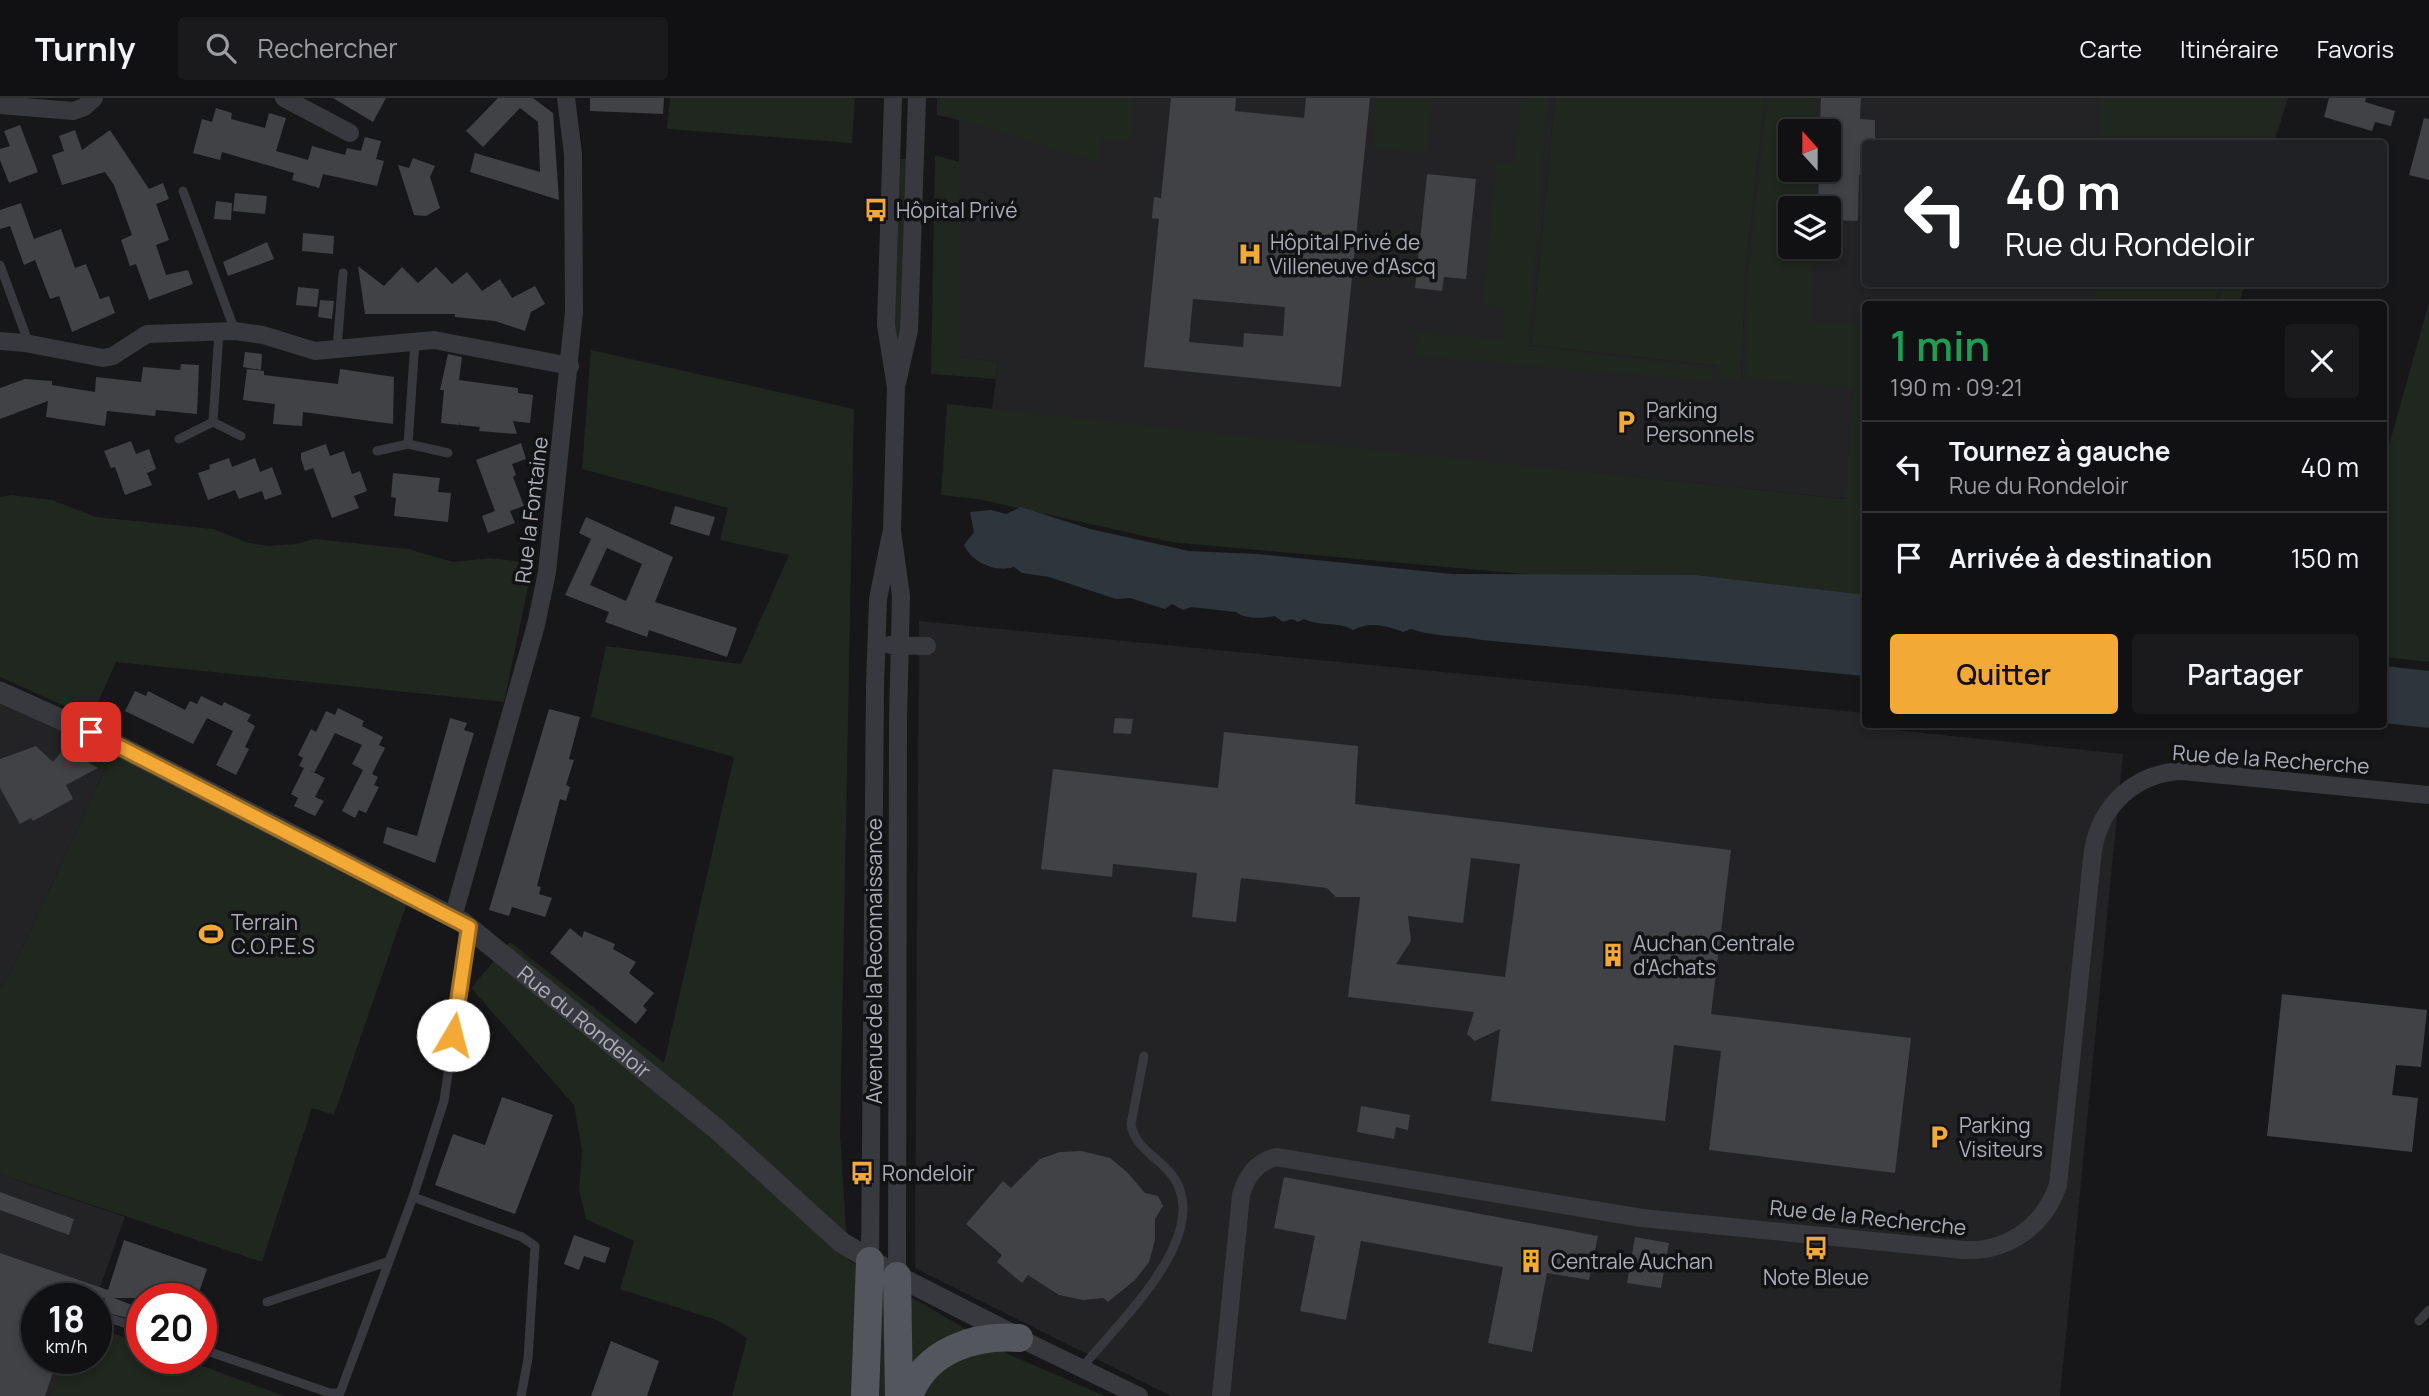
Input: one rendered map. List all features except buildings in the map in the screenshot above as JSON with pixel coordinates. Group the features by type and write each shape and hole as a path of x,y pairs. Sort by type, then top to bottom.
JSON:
{"main road":[{"path":"865,1396 870,1261"},
{"path":"897,1276 899,1396"},
{"path":"909,1396 925,1368 952,1349 988,1338 1019,1338"}],"street":[{"path":"0,105 74,111 94,98"},
{"path":"284,98 350,133"},
{"name":"Rue la Fontaine","path":"461,922 542,601 570,366 575,223 573,154 566,98"},
{"name":"Avenue de la Reconnaissance","path":"893,98 886,325 896,387 892,531 900,578 897,1276"},
{"name":"Avenue de la Reconnaissance","path":"896,387 909,330 917,98"},
{"path":"0,341 103,358 113,356 147,334 227,331 263,335 315,351 415,339 434,340 570,366"},
{"name":"Avenue de la Reconnaissance","path":"870,1261 876,645 880,580 892,531"},
{"path":"876,645 927,646"},
{"name":"Rue du Rondeloir","path":"0,692 111,742 461,922 719,1130 842,1242 897,1276 1139,1396"},
{"name":"Rue de la Recherche","path":"1221,1396 1241,1195 1246,1180 1255,1168 1276,1157 1642,1218 1964,1250 1985,1250 2012,1240 2038,1220 2058,1185 2093,850 2100,824 2116,800 2144,779 2182,771 2429,795"}],"lane":[{"path":"892,120 916,122"},
{"path":"183,191 227,331 213,422"},
{"path":"0,265 30,344"},
{"path":"337,349 343,273"},
{"path":"408,444 415,339"},
{"path":"213,422 241,436"},
{"path":"180,439 213,422"},
{"path":"377,451 408,444 448,453"},
{"path":"217,1354 330,1393 342,1394 387,1262 413,1197 444,1101 461,922"},
{"path":"1082,1368 1153,1280 1176,1247 1184,1222 1183,1197 1176,1181 1165,1166 1136,1142 1133,1134 1131,1124 1144,1056"},
{"path":"413,1197 522,1237 536,1246 528,1359 521,1396"},
{"path":"267,1302 387,1262"},
{"path":"2419,1321 2429,1310"}],"shaded area":[{"path":"670,98 855,98 852,143 667,129"},
{"name":"Hôpital Privé de Villeneuve d'Ascq","path":"937,98 1555,98 1531,345 1718,366 1741,381 1746,268 1765,98 2288,98 2275,140 1862,140 1862,287 2223,287 2216,301 1862,301 1862,390 1853,390 1846,499 992,410 998,362 959,357 959,120 937,115"},
{"path":"940,98 1134,98 1131,141 1101,140 1098,163 940,113"},
{"path":"1376,98 1433,98 1427,154 1372,148"},
{"path":"1521,98 1548,98 1528,346 1711,369 1711,381 1416,356 1417,332 1503,339 1504,307 1483,305 1496,162 1515,163"},
{"path":"1555,98 1765,98 1746,268 1741,381 1719,379 1718,366 1531,345"},
{"path":"1768,98 1815,98 1815,119 1778,119 1778,182 1815,182 1815,196 1778,196 1778,259 1839,259 1841,262 1813,262 1811,322 1862,323 1862,388 1745,379 1749,265"},
{"path":"2101,98 2286,98 2273,140 2100,140"},
{"path":"935,155 959,162 959,357 998,362 996,379 931,374"},
{"path":"896,159 910,159 905,319 899,345 894,347"},
{"path":"2095,287 2220,287 2213,301 2094,301"},
{"path":"2223,287 2244,287 2240,301 2216,301"},
{"path":"2429,303 2429,662 2387,657 2389,445"},
{"path":"591,350 854,409 840,1134 848,1260 1010,1355 1105,1396 732,1396 747,1338 719,1321 620,1289 634,1241 586,1219 579,1190 582,1150 574,1105 471,988 510,942 664,1063 734,757 591,717 606,646 741,664 789,555 720,540 728,508 582,469"},
{"path":"1853,389 1862,390 1862,605 1171,542 978,499 941,495 947,404 1845,499"},
{"path":"11,495 52,500 96,517 213,529 249,543 269,546 315,539 408,549 453,562 490,558 533,563 504,702 116,662 91,718 0,677 0,497"},
{"path":"1021,507 1090,529 1189,551 1257,554 1452,574 1695,575 1862,595 1862,676 1482,640 1411,629 1403,632 1378,625 1353,630 1304,619 1298,622 1292,619 1283,622 1275,616 1250,617 1236,612 1191,607 1183,610 1172,604 1165,609 1130,598 1116,599 1049,577 1022,573 1014,567 992,567 978,561 964,545 974,532 970,512 991,510 1006,514"},
{"name":"Auchan Centrale d'Achats","path":"919,621 1862,713 1862,728 2123,754 2060,1396 1171,1396 915,1268"},
{"path":"2387,666 2429,671 2429,728 2387,723"},
{"path":"0,698 114,750 15,964 0,988"},
{"path":"114,750 413,885 334,1115 312,1108 262,1262 0,1174 0,988 15,964"},
{"path":"0,1174 125,1217 102,1283 21,1283 21,1374 112,1374 112,1333 126,1338 126,1374 209,1374 248,1396 0,1396"},
{"path":"112,1333 126,1338 126,1374 217,1374 217,1371 284,1396 53,1396 60,1374 112,1374"}],"place":[{"name":"Hôpital Privé","path":"876,210"},
{"name":"Hôpital Privé de Villeneuve d'Ascq","path":"1250,254"},
{"name":"Parking Personnels","path":"1626,422"},
{"name":"Terrain C.O.P.E.S","path":"211,934"},
{"name":"Auchan Centrale d'Achats","path":"1613,955"},
{"name":"Parking Visiteurs","path":"1939,1137"},
{"name":"Rondeloir","path":"862,1173"},
{"name":"Note Bleue","path":"1816,1248"},
{"name":"Centrale Auchan","path":"1531,1261"}],"route":[{"path":"91,732 469,927 453,1035"}]}
